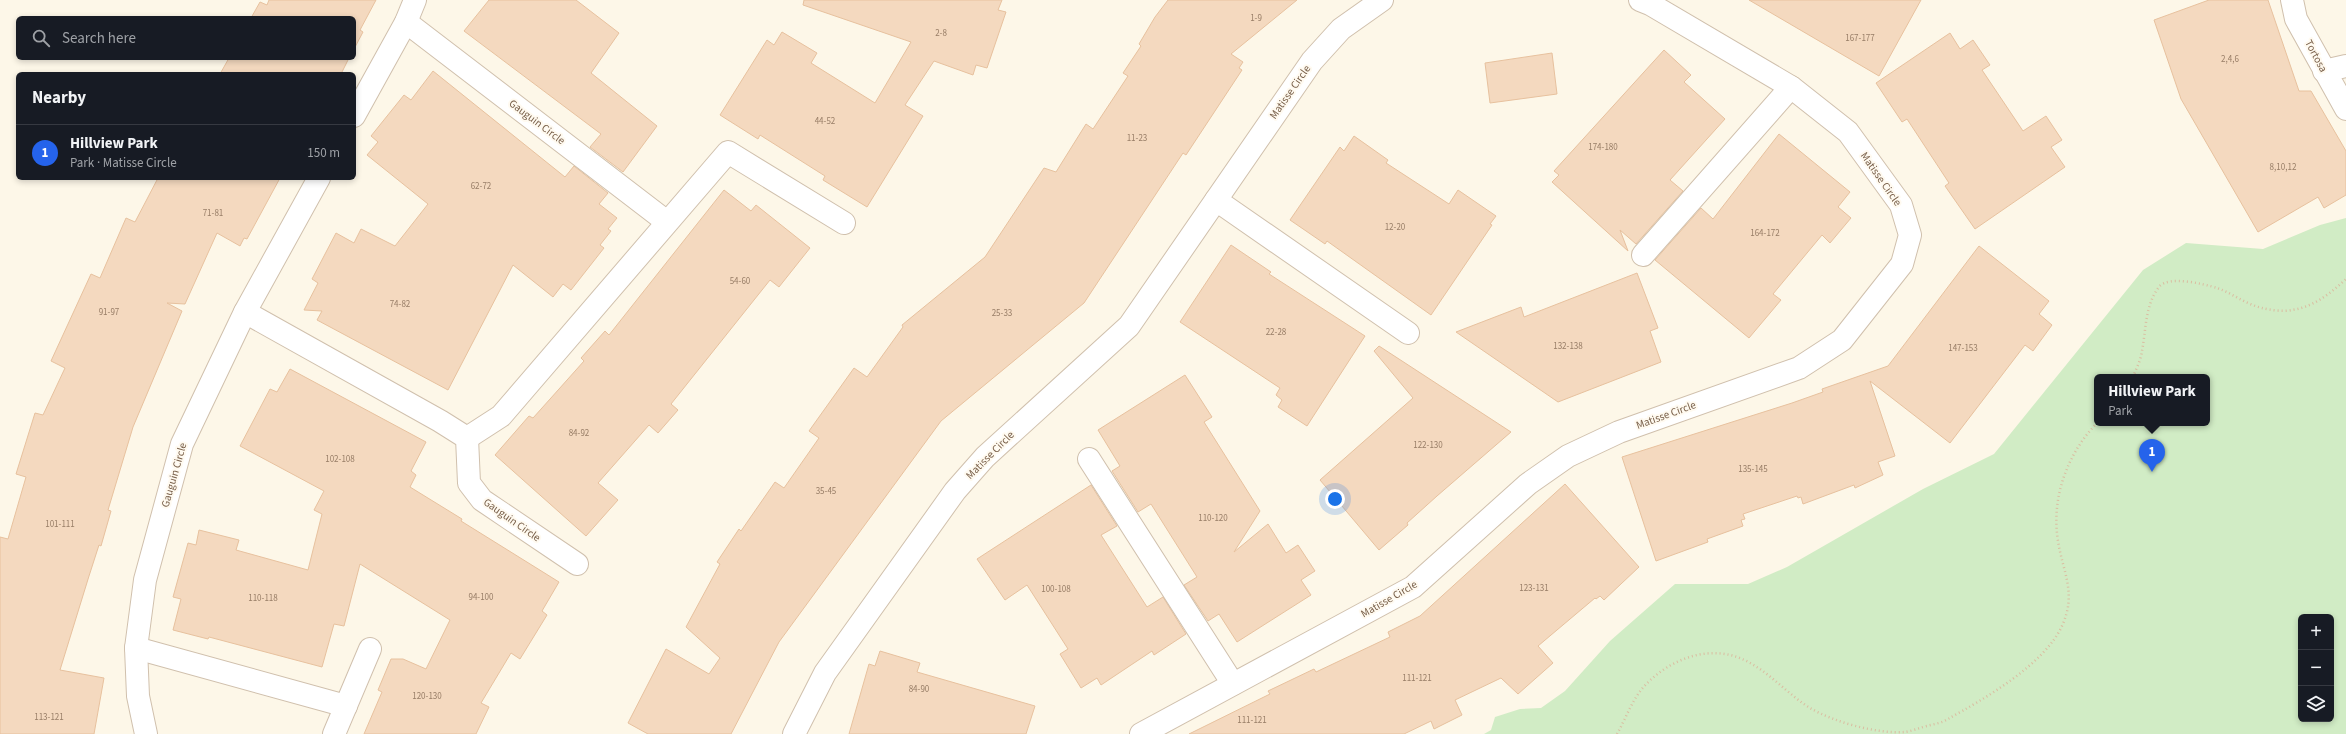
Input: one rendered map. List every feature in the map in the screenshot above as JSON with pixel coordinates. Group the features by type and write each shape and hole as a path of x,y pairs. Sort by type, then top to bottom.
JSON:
{"street":[{"path":"356,112 406,22 415,0"},
{"name":"Matisse Circle","path":"794,734 825,673 955,490 985,457 1129,326 1312,61 1342,29 1382,0"},
{"name":"Matisse Circle","path":"1141,734 1413,587 1528,484 1568,456 1619,432 1799,368 1842,340 1902,264 1910,234 1901,205 1848,132 1791,87 1650,4 1640,0"},
{"name":"Tortosa","path":"2292,0 2296,19 2346,109"},
{"name":"Gauguin Circle","path":"406,22 667,222"},
{"path":"2324,71 2346,66"},
{"path":"1643,255 1791,87"},
{"path":"244,312 440,421 466,438 501,416 728,152 844,223"},
{"name":"Gauguin Circle","path":"146,734 138,696 136,648 145,580 182,444 244,312 318,180"},
{"path":"1216,200 1408,333"},
{"name":"Gauguin Circle","path":"466,438 469,483 482,500 577,564"},
{"path":"1089,459 1233,684"},
{"path":"136,648 346,706"},
{"path":"334,734 370,649"}],"path":[{"path":"2134,374 2142,353 2146,320 2152,298 2160,286 2170,281 2185,281 2218,288 2238,299 2262,308 2290,311 2312,306 2346,279"},
{"path":"1617,734 1640,691 1664,667 1691,656 1714,653 1742,659 1809,707 1836,721 1870,730 1903,732 1946,721 1983,698 2022,671 2047,648 2062,626 2070,594 2058,541 2056,506 2068,464 2095,426"}],"green space":[{"path":"2346,218 2346,734 1484,734 1491,730 1495,717 1520,709 1541,708 1565,691 1610,641 1675,584 1748,584 1787,567 1923,489 1994,454 2143,270 2186,243 2263,249 2320,225"}],"building":[{"path":"269,0 376,0 360,30 363,32 356,45 356,16 252,16 260,2 267,5"},
{"path":"489,0 576,0 619,33 591,73 657,126 623,172 590,147 601,134 464,31"},
{"path":"804,0 1002,0 998,10 1006,12 987,68 976,65 973,75 934,61 905,105 923,116 867,207 823,180 825,176 760,135 758,139 720,115 767,40 774,45 782,32 817,53 811,63 875,103 911,42 803,5"},
{"path":"1168,0 1297,0 1231,54 1243,62 1239,68 1242,70 1186,155 1183,153 1084,303 941,421 779,642 731,734 648,734 628,723 666,649 709,674 720,658 686,627 720,564 717,562 739,529 741,531 775,482 784,488 819,438 809,431 854,368 867,377 903,327 902,325 985,257 1044,168 1056,172 1086,124 1093,129 1128,76 1123,73 1141,46 1139,44 1155,17"},
{"path":"1749,0 1921,0 1879,76"},
{"path":"2209,0 2268,0 2299,91 2311,91 2346,151 2346,195 2324,208 2318,197 2258,232 2181,99 2154,20"},
{"path":"1950,33 1960,49 1973,40 1990,65 1982,70 2023,131 2046,116 2062,140 2051,147 2065,167 1975,229 1945,186 1949,183 1907,119 1902,122 1876,83"},
{"path":"1664,50 1691,75 1684,82 1725,119 1670,180 1683,191 1636,244 1620,230 1628,251 1552,182 1559,175 1554,171"},
{"path":"1552,53 1557,94 1490,103 1485,63"},
{"path":"228,60 348,60 342,72 221,72"},
{"path":"433,71 565,177 574,166 608,193 599,204 617,218 608,229 611,231 600,245 604,248 571,290 563,284 553,297 513,265 448,390 317,320 322,311 304,310 318,283 312,279 336,233 354,243 361,229 395,246 428,204 367,155 378,142 371,136 404,95 411,100"},
{"path":"1779,134 1850,192 1838,207 1851,218 1830,243 1822,235 1773,294 1781,300 1749,338 1655,260 1701,208 1713,219"},
{"path":"1354,136 1388,160 1386,163 1449,204 1458,190 1496,216 1490,224 1492,225 1431,315 1327,241 1325,244 1290,220 1340,147 1344,151"},
{"path":"157,180 279,180 247,239 244,238 240,246 217,233 185,304 167,303 182,311 133,427 108,510 111,511 101,546 99,545 60,670 104,678 94,734 0,734 0,537 8,539 26,477 16,474 35,413 43,415 65,368 51,361 91,274 100,278 126,218 135,222"},
{"path":"724,190 751,211 756,205 810,248 779,287 770,280 671,404 678,410 658,433 649,425 598,483 618,500 586,536 495,455 529,416 533,418 584,361 581,358 605,331 609,335"},
{"path":"1231,245 1271,272 1269,274 1365,336 1307,426 1278,407 1282,400 1276,395 1280,388 1180,322"},
{"path":"1979,246 2049,301 2039,314 2052,325 2033,351 2025,345 1950,443 1870,381 1895,456 1878,462 1883,475 1855,488 1854,485 1803,504 1801,497 1798,498 1797,496 1743,514 1745,519 1741,520 1743,526 1707,539 1708,542 1656,561 1622,457 1792,403 1823,392 1822,389 1888,366"},
{"path":"1637,273 1658,328 1650,331 1661,362 1558,402 1456,332 1521,307 1524,317"},
{"path":"1379,346 1511,432 1437,496 1407,523 1408,525 1379,550 1320,480 1413,398 1374,351"},
{"path":"290,369 426,442 411,471 416,475 410,487 462,519 461,521 559,582 542,611 547,615 520,659 511,653 481,703 489,707 476,734 364,734 382,692 378,690 391,659 403,659 426,669 450,620 360,564 344,626 334,624 322,667 209,637 208,639 173,630 181,599 173,597 188,543 196,545 199,530 239,540 236,550 308,570 322,514 314,510 324,491 240,446 270,389 277,392"},
{"path":"1185,375 1212,417 1204,422 1260,511 1234,552 1268,524 1286,553 1298,545 1315,571 1301,580 1311,595 1237,642 1219,614 1208,621 1184,585 1197,577 1151,504 1138,512 1112,471 1120,466 1098,430"},
{"path":"1565,484 1639,567 1604,600 1600,596 1596,599 1595,598 1538,646 1553,663 1518,694 1501,678 1455,700 1462,715 1434,729 1431,721 1404,734 1189,734 1270,694 1268,691 1314,669 1316,672 1390,637 1388,632 1420,616"},
{"path":"1091,485 1117,526 1101,535 1147,607 1163,597 1186,634 1154,655 1152,651 1101,685 1097,678 1081,688 1060,654 1068,649 1027,585 1005,600 977,559"},
{"path":"880,651 920,663 917,672 1035,706 1026,734 849,734 869,664 875,666"}],"place":[{"name":"Hillview Park","path":"2152,472"}]}
